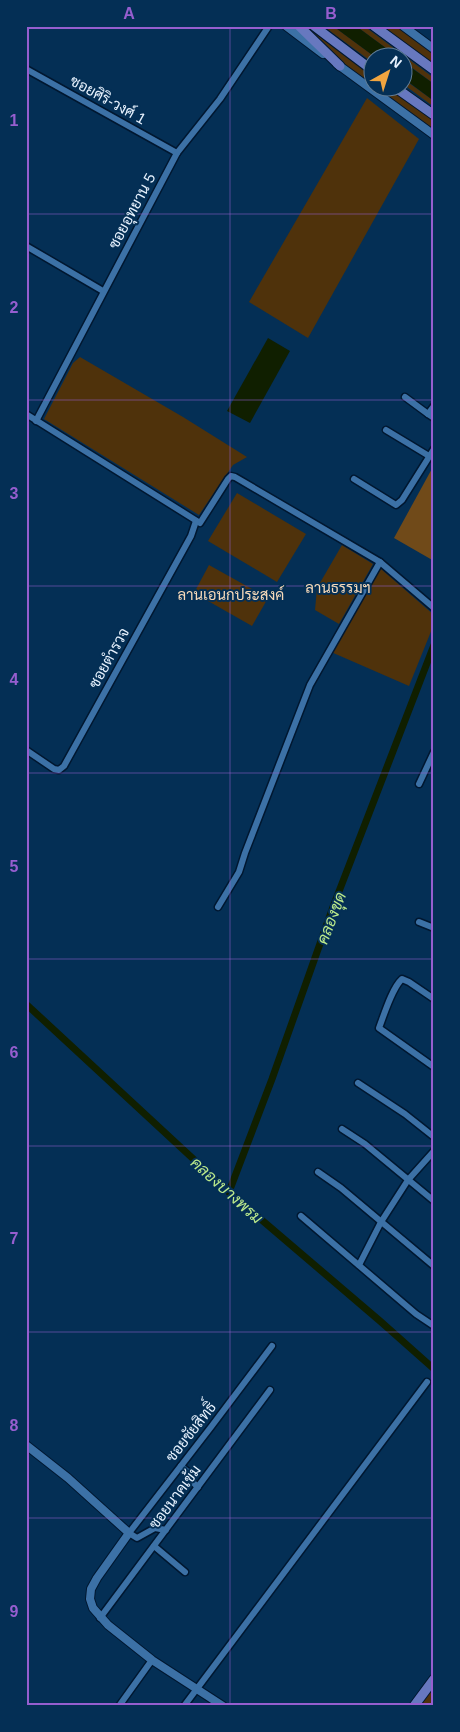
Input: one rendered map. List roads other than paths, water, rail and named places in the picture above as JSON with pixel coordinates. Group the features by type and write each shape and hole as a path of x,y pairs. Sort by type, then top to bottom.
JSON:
{"main road":[{"path":"300,26 340,66"},
{"path":"314,26 362,62"},
{"path":"374,26 434,70"},
{"path":"410,98 434,115"},
{"path":"414,1706 434,1679"}],"street":[{"name":"ซอยอุทยาน 5","path":"36,421 177,153 220,99 269,26"},
{"path":"286,26 434,135"},
{"path":"403,26 434,49"},
{"name":"ซอยศิริ-วงศ์ 1","path":"26,69 177,153"},
{"path":"26,246 103,292"},
{"path":"405,397 431,416 434,406"},
{"path":"26,414 200,523 228,479 231,476 235,477 380,562 434,608"},
{"path":"386,430 429,456"},
{"path":"354,479 396,505 402,500 434,449"},
{"name":"ซอยตำรวจ","path":"26,750 54,770 59,770 64,766 191,536 196,521"},
{"path":"218,907 239,872 248,844 310,685 380,562"},
{"path":"419,784 434,752"},
{"path":"419,922 434,928"},
{"path":"434,999 410,982 402,979 379,1028 434,1067"},
{"path":"358,1083 405,1114 434,1137"},
{"path":"342,1129 365,1144 434,1201"},
{"path":"359,1265 381,1222 408,1180 434,1150"},
{"path":"318,1172 434,1266"},
{"path":"301,1216 416,1314 434,1326"},
{"name":"ซอยชัยสิทธิ์","path":"129,1533 272,1346"},
{"path":"184,1706 427,1382"},
{"name":"ซอยนาคเข้ม","path":"100,1618 270,1390"},
{"path":"26,1445 68,1478 136,1538 154,1528 166,1530"},
{"path":"181,1466 188,1472 189,1478 198,1487"},
{"path":"129,1533 96,1578 91,1589 90,1599 93,1608 100,1618 152,1660 223,1706"},
{"path":"154,1546 184,1572"},
{"path":"119,1706 152,1660"}],"waterway":[{"name":"คลองขุด","path":"229,1192 272,1079 333,907 434,645"},
{"name":"คลองขุด","path":"26,1004 229,1192 434,1369"}],"park label":[{"name":"ลานธรรมฯ","path":"338,588"},
{"name":"ลานเอนกประสงค์","path":"231,595"}],"water label":[{"name":"คลองบางพรม","path":"227,1190"}]}
